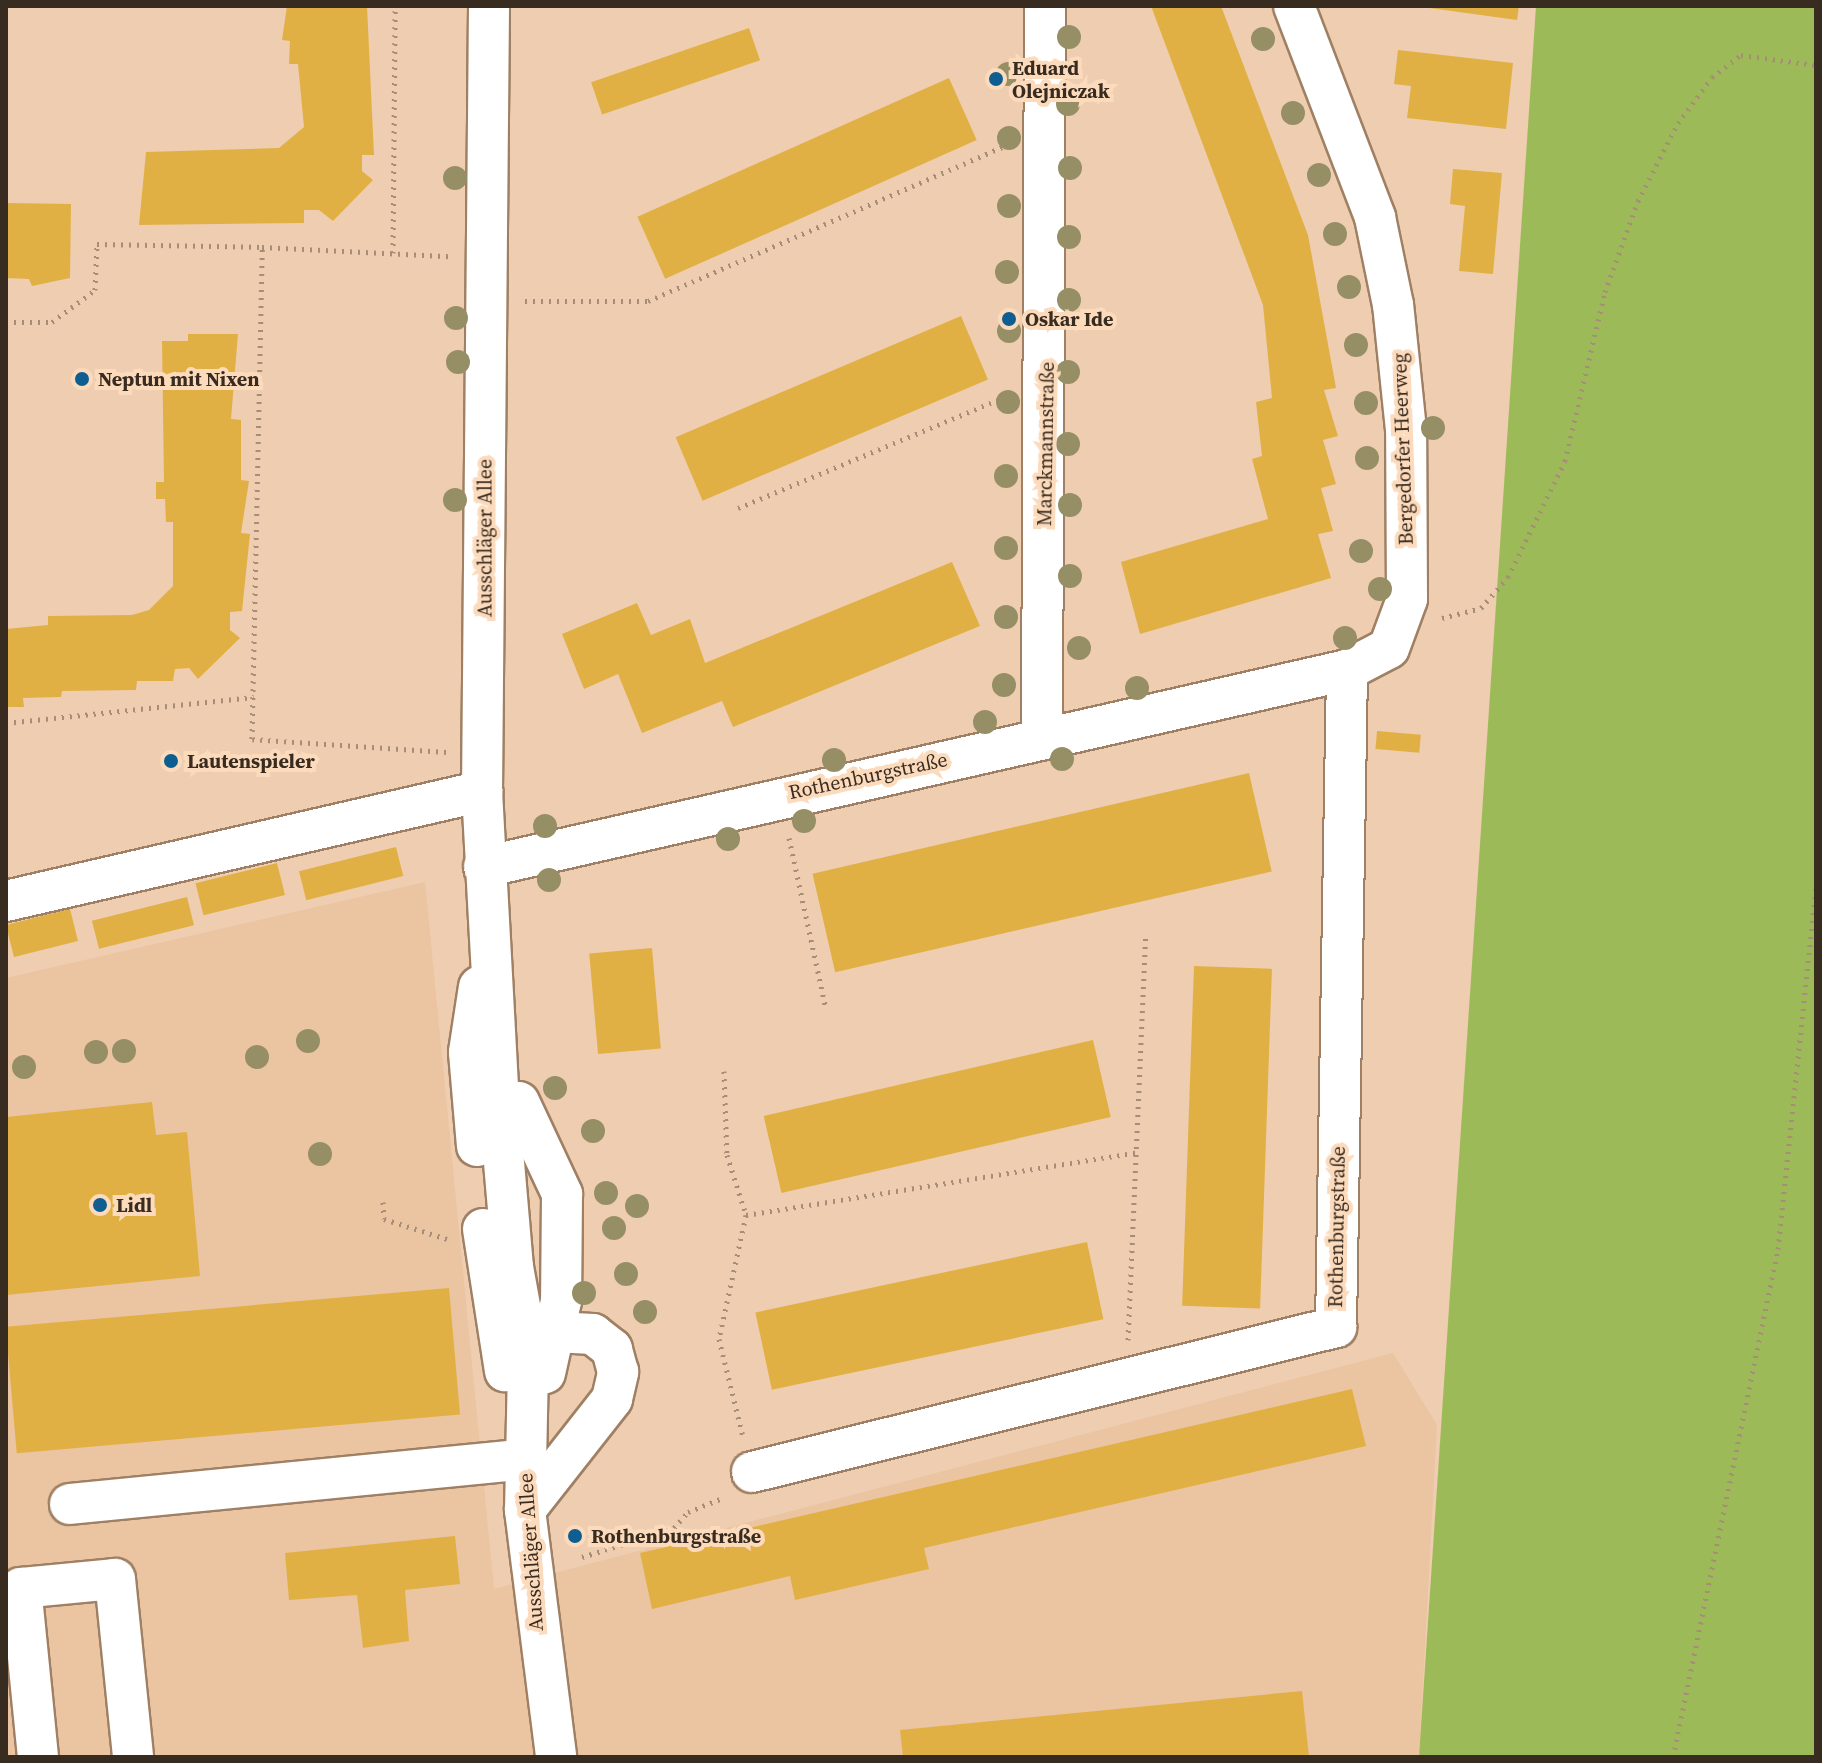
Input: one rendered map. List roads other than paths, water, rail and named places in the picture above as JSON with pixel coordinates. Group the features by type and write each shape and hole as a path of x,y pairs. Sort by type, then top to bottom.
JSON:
{"street":[{"name":"Ausschläger Allee","path":"489,6 482,300 484,867 489,927 511,1085 513,1267 541,1339 525,1459 525,1510 556,1757"},
{"name":"Marckmannstraße","path":"1042,739 1047,379 1045,6"},
{"name":"Bergedorfer Heerweg","path":"1294,6 1375,217 1393,305 1406,430 1405,621"},
{"name":"Rothenburgstraße","path":"484,867 779,796 1347,670 1380,657 1405,621"},
{"name":"Rothenburgstraße","path":"752,1472 1336,1327 1347,670"},
{"path":"6,901 482,773"},
{"path":"70,1504 525,1459 488,1292 470,1067 489,927"},
{"path":"511,1085 562,1194 564,1256 541,1339 603,1339 616,1360 617,1385 525,1510"},
{"path":"34,1757 21,1588 115,1579 133,1757"}],"place":[{"name":"Eduard Olejniczak","path":"996,79"},
{"name":"Oskar Ide","path":"1009,319"},
{"name":"Neptun mit Nixen","path":"82,379"},
{"name":"Lautenspieler","path":"171,761"},
{"name":"Lidl","path":"100,1205"},
{"name":"Rothenburgstraße","path":"575,1536"}]}
